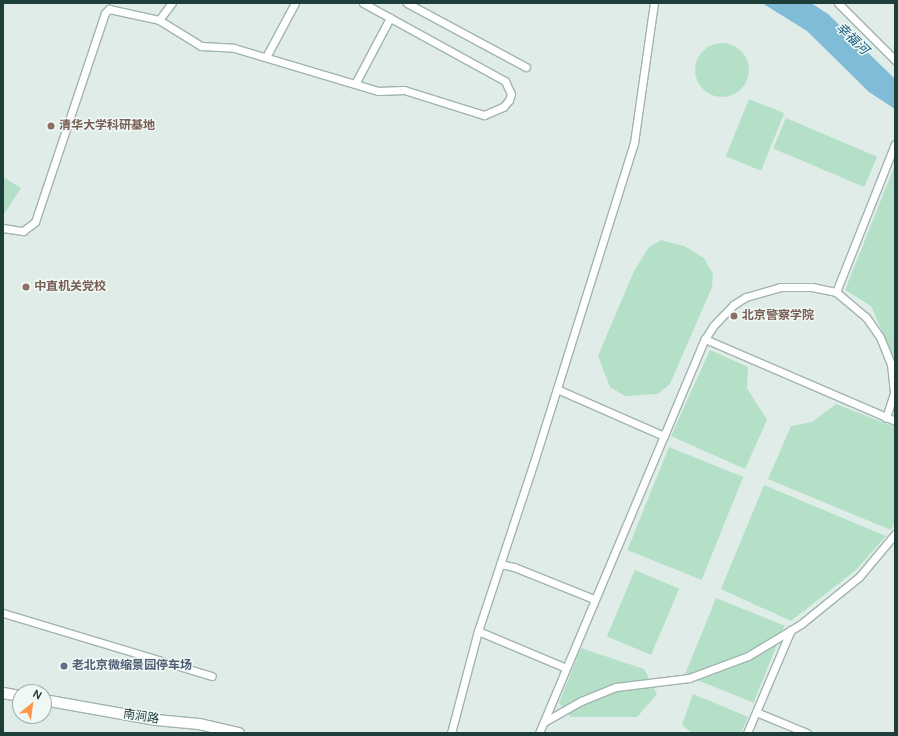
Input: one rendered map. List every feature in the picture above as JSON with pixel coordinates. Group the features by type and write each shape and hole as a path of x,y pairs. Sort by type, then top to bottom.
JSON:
{"main road":[{"name":"南涧路","path":"52,701 156,720 206,725 239,733"}],"street":[{"path":"3,228 23,231 35,222 108,3"},
{"path":"159,20 172,3"},
{"path":"266,57 295,3"},
{"path":"105,13 109,9 116,9 159,20 201,46 234,48 378,91 404,90 484,115 502,107 509,100 511,94 505,81 363,3"},
{"path":"407,3 526,68"},
{"path":"451,733 478,631 557,389 634,142 654,3"},
{"path":"838,3 895,60"},
{"path":"355,84 390,18"},
{"path":"836,292 892,156 895,144"},
{"path":"539,733 594,599 705,340 713,326 733,305 764,290 796,286 836,292 866,317 880,337 892,364 894,393 886,418"},
{"path":"705,340 895,421"},
{"path":"557,389 664,436"},
{"path":"544,722 581,700 616,687 696,675 748,656 791,630 859,577 895,534"},
{"path":"500,564 514,567 594,599"},
{"path":"3,613 212,676"},
{"path":"747,733 791,630"},
{"path":"478,631 566,668"},
{"path":"756,712 807,733"}],"green space":[{"path":"722,43 732,45 741,51 747,60 749,70 747,80 741,89 732,95 722,97 712,95 703,89 697,80 695,70 697,60 703,51 712,45"},
{"path":"749,99 784,113 761,171 726,156"},
{"path":"786,118 877,157 864,187 773,148"},
{"path":"895,165 895,361 871,306 845,290"},
{"path":"3,177 21,188 5,213 3,212"},
{"path":"661,240 684,246 704,258 713,274 712,287 670,384 658,394 625,396 610,387 598,356 634,271 649,247"},
{"path":"710,350 748,367 747,388 767,420 745,469 671,436"},
{"path":"836,404 895,427 895,522 891,530 768,479 791,426 812,422"},
{"path":"669,447 743,477 702,580 627,550"},
{"path":"764,485 886,536 856,570 791,621 721,589"},
{"path":"635,570 679,589 651,655 607,636"},
{"path":"716,598 785,626 754,703 685,675"},
{"path":"581,648 644,669 657,694 637,717 571,717 559,703"},
{"path":"693,694 748,717 741,733 692,733 682,725"}],"water":[{"name":"幸福河","path":"762,3 811,3 828,14 895,79 895,109 869,92 807,31"}],"place":[{"name":"清华大学科研基地","path":"51,126"},
{"name":"中直机关党校","path":"26,287"},
{"name":"北京警察学院","path":"734,316"},
{"name":"老北京微缩景园停车场","path":"64,666"}]}
